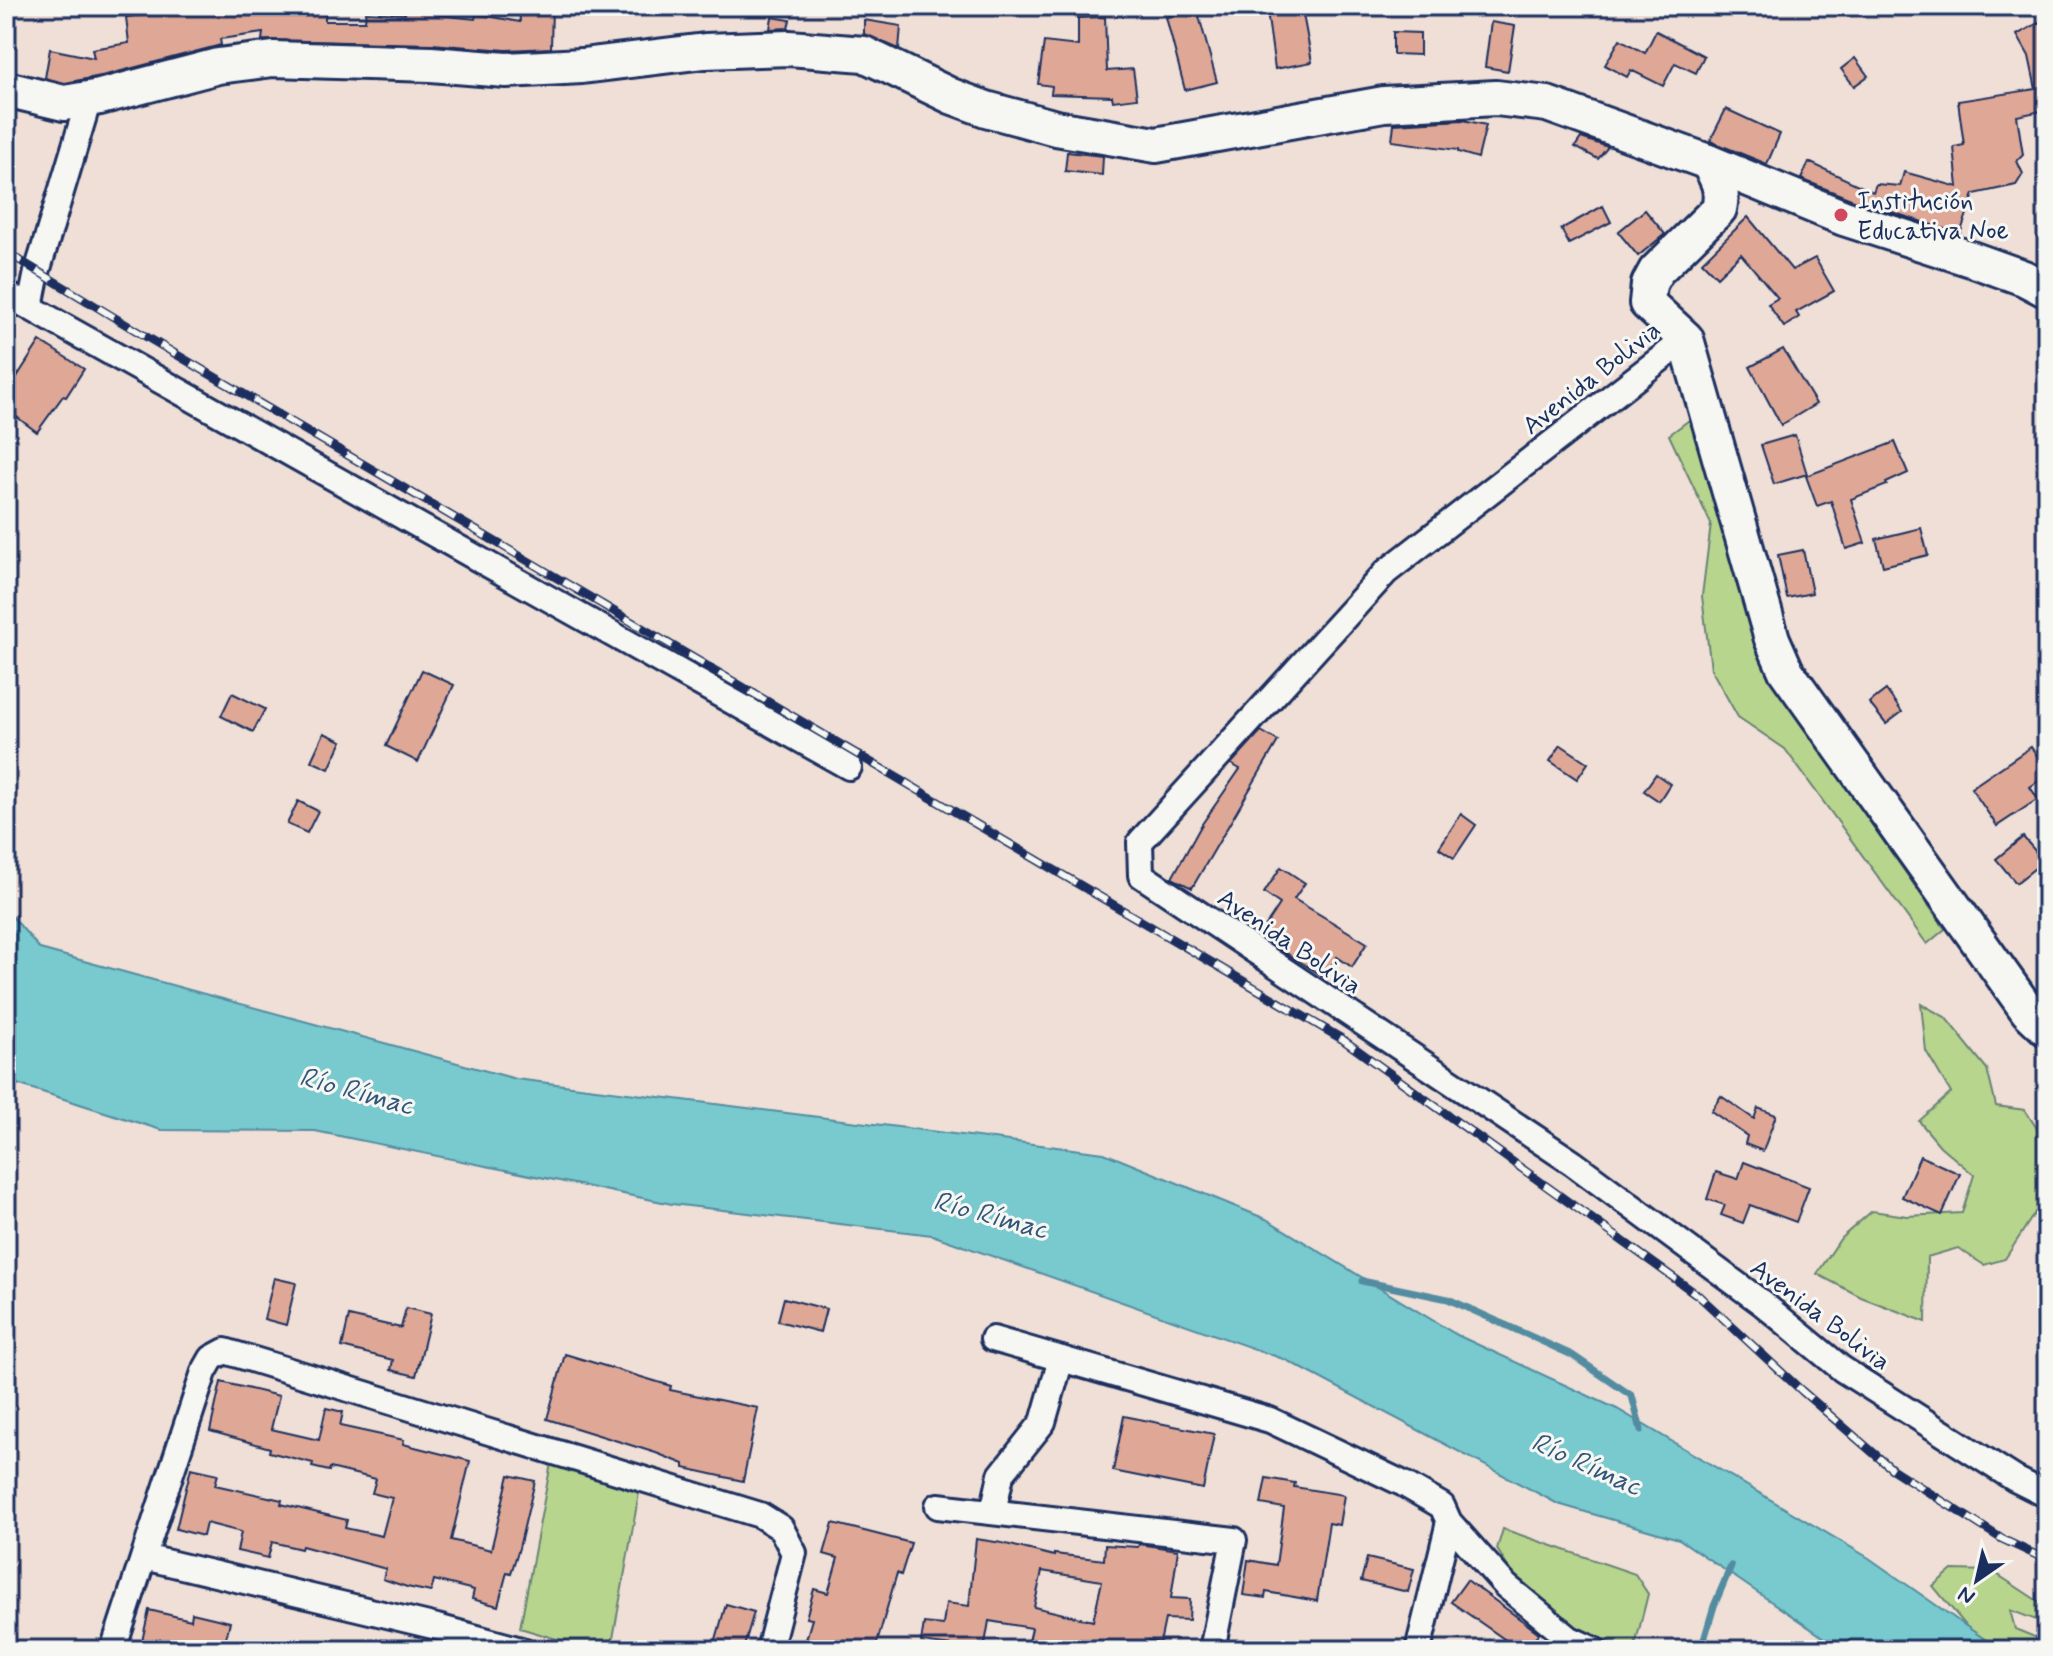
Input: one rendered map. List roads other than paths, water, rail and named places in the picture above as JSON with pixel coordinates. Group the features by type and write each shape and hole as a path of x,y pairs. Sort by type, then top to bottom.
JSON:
{"street":[{"path":"6,89 64,103 218,66 273,59 431,64 506,70 582,66 705,51 789,48 864,54 951,96 986,109 1056,128 1156,145 1384,104 1496,98 1547,104 1708,162 1844,218 1971,259 2024,278 2047,290"},
{"path":"30,307 37,272 89,99"},
{"path":"1708,162 1721,183 1719,209 1656,271 1649,284 1647,303 1686,339 1772,639 1786,671 2028,1011 2047,1029"},
{"path":"6,294 849,767"},
{"name":"Avenida Bolivia","path":"1686,339 1386,572 1140,842 1141,875 1573,1163 1762,1303 1842,1369 2015,1479 2047,1495"},
{"path":"993,1339 1270,1420 1404,1484 1442,1506 1449,1522 1506,1586 1570,1639 1594,1650"},
{"path":"113,1650 204,1372 212,1358 225,1351 760,1515 781,1528 794,1553 769,1650"},
{"path":"993,1512 1001,1475 1043,1422 1061,1359"},
{"path":"938,1506 1234,1540 1212,1650"},
{"path":"1418,1650 1449,1522"},
{"path":"144,1557 434,1638 521,1650"}],"water":[{"name":"Río Rímac","path":"6,909 40,949 516,1079 1104,1153 1266,1219 1457,1335 1617,1409 1869,1558 2000,1650 1842,1650 1679,1539 1558,1504 1286,1360 932,1235 672,1204 315,1131 161,1130 14,1083 6,1076"}],"waterway":[{"path":"1362,1281 1448,1299 1572,1355 1632,1396 1641,1430"},
{"path":"1701,1650 1714,1606 1731,1566"}],"railway":[{"path":"6,252 1342,1039 1699,1296 1892,1469 2002,1539 2047,1560"}],"place":[{"name":"Institución Educativa Noe","path":"1841,215"}]}
